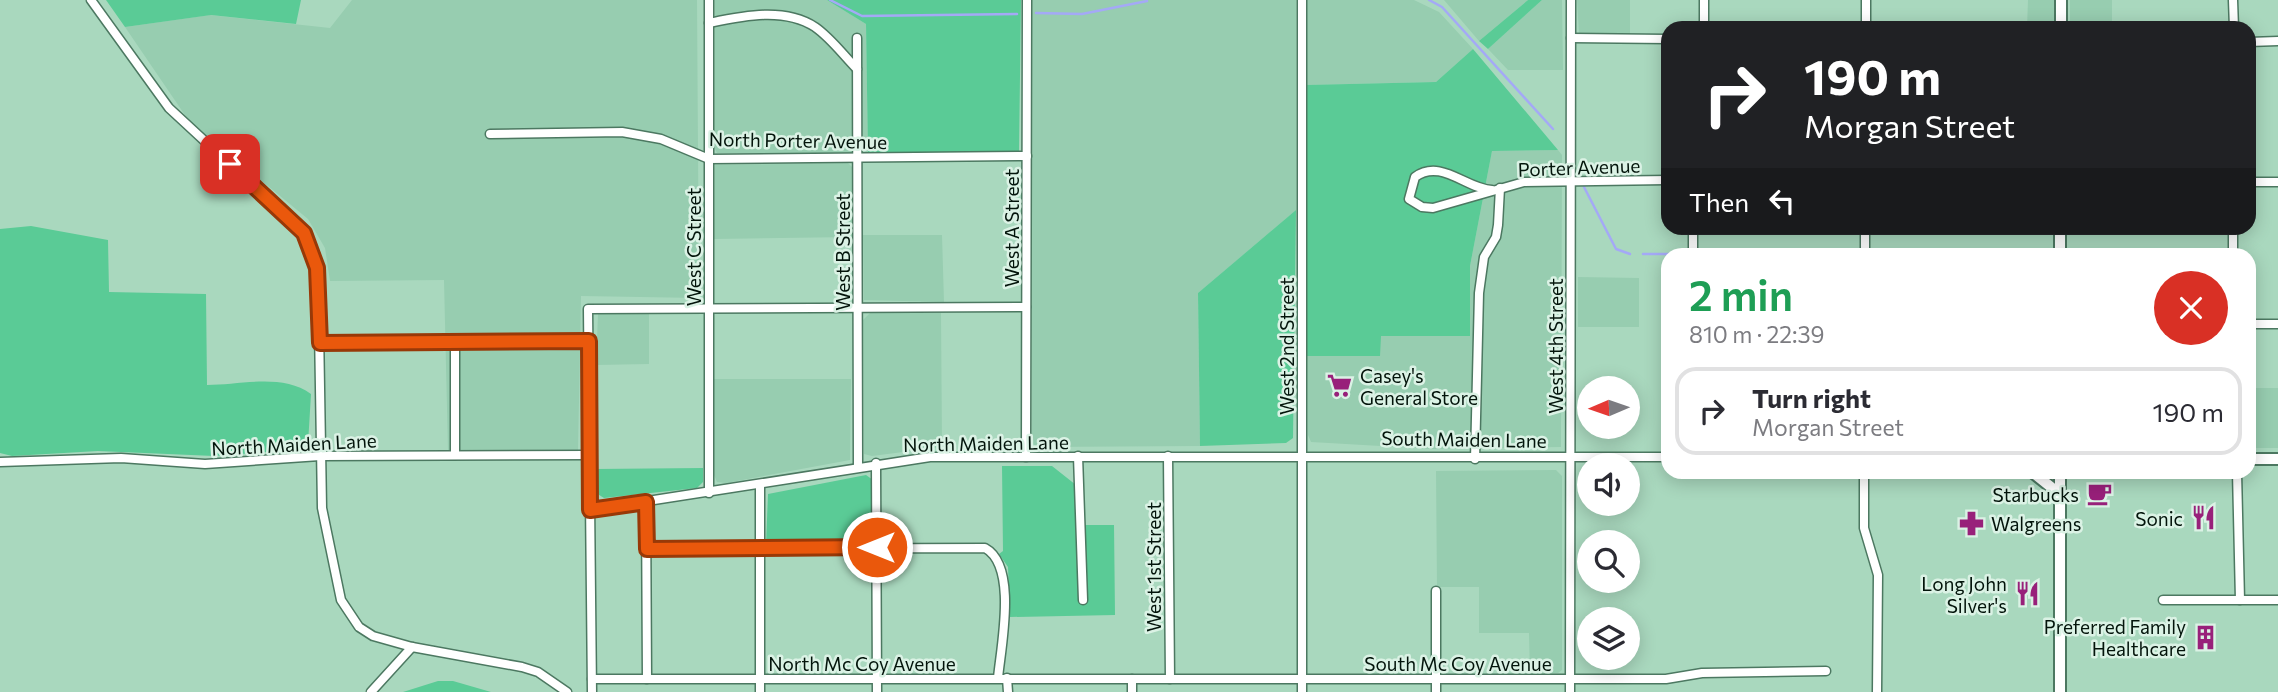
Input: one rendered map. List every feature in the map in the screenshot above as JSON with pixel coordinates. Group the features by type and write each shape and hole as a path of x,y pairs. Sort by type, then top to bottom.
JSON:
{"main road":[{"path":"2061,0 2061,21"},
{"path":"2256,459 2278,459"},
{"path":"2041,479 2051,487 2060,500"},
{"path":"2060,479 2060,692"}],"street":[{"path":"92,0 169,108 304,233 317,268 322,508 341,600 359,626 373,636 412,647 522,667 538,672 567,692"},
{"name":"West C Street","path":"709,0 709,493"},
{"name":"West A Street","path":"1026,457 1027,0"},
{"name":"West 2nd Street","path":"1302,0 1302,692"},
{"name":"West 4th Street","path":"1570,692 1571,0"},
{"path":"1704,0 1704,21"},
{"path":"1866,0 1866,21"},
{"path":"2233,0 2234,21"},
{"path":"709,23 766,15 804,22 820,31 858,69"},
{"name":"West B Street","path":"858,38 858,466"},
{"path":"1571,38 1661,38"},
{"path":"2256,42 2278,41"},
{"name":"North Porter Avenue","path":"490,134 622,132 661,139 709,159 1027,156"},
{"name":"Porter Avenue","path":"1496,189 1475,188 1457,176 1431,171 1415,177 1409,199 1422,208 1433,208 1524,182 1661,180"},
{"path":"2256,182 2278,182"},
{"path":"1475,459 1479,293 1484,257 1496,237 1499,225 1496,189"},
{"path":"592,692 588,309 1026,307"},
{"path":"2256,324 2278,324"},
{"path":"320,343 589,341"},
{"path":"455,342 455,455"},
{"name":"North Maiden Lane","path":"0,463 121,458 205,464 320,456 590,455"},
{"name":"North Maiden Lane","path":"590,510 760,486 858,466 930,457 1302,455"},
{"name":"South Maiden Lane","path":"1302,455 1475,459 1661,457"},
{"path":"1078,456 1083,600"},
{"name":"West 1st Street","path":"1168,456 1170,679"},
{"path":"876,463 877,692"},
{"path":"1864,479 1864,528 1878,575 1877,692"},
{"path":"2237,479 2240,600"},
{"path":"760,486 760,692"},
{"path":"646,502 647,679"},
{"path":"647,549 978,546 992,552 1004,577 1003,678 1008,692"},
{"path":"1436,591 1436,692"},
{"path":"2163,600 2278,600"},
{"path":"371,692 412,647"},
{"name":"South Mc Coy Avenue","path":"1132,679 1666,679 1702,673 1826,671"},
{"name":"North Mc Coy Avenue","path":"592,679 1132,679"},
{"path":"1132,679 1132,692"}],"shaded area":[{"path":"352,0 697,0 699,298 581,296 578,452 448,451 444,280 330,281 325,248 308,219 189,121 125,27 210,15 330,28"},
{"path":"715,0 827,0 866,24 868,153 717,153 714,147"},
{"path":"1032,0 1296,0 1296,210 1198,293 1200,446 1040,447 1032,444"},
{"path":"1306,0 1414,0 1439,12 1473,49 1436,82 1306,85"},
{"path":"1444,0 1528,0 1479,41"},
{"path":"1542,0 1562,0 1563,70 1508,70 1488,49"},
{"path":"1577,0 1630,0 1630,34 1579,34"},
{"path":"2028,0 2054,0 2054,21 2027,21"},
{"path":"2070,0 2112,0 2112,21 2070,21"},
{"path":"1558,150 1562,155 1561,447 1433,449 1311,442 1308,435 1307,356 1380,356 1380,336 1470,336 1470,266 1492,151"},
{"path":"848,163 853,168 852,237 714,239 715,165"},
{"path":"863,235 942,235 944,302 864,300"},
{"path":"1578,277 1639,278 1639,327 1578,327"},
{"path":"649,312 649,364 596,365 598,314"},
{"path":"870,313 941,313 942,447 872,456 864,454 863,320"},
{"path":"714,379 851,379 850,460 726,483 717,482 714,475"},
{"path":"2256,388 2278,388 2278,448 2256,448"},
{"path":"1556,470 1562,476 1562,670 1558,673 1530,674 1529,633 1479,633 1479,587 1437,587 1436,471"}],"green space":[{"path":"106,0 301,0 296,24 211,15 125,27"},
{"path":"827,0 1021,0 1019,152 868,153 866,24"},
{"path":"1528,0 1542,0 1488,49 1479,41"},
{"path":"1473,49 1558,150 1492,151 1470,266 1470,336 1381,336 1380,356 1307,356 1306,85 1436,82"},
{"path":"1296,210 1293,438 1286,443 1200,446 1198,293"},
{"path":"31,226 108,240 109,292 206,294 207,385 274,382 300,388 311,394 308,444 293,450 214,456 98,451 12,456 0,453 0,229"},
{"path":"1002,466 1052,466 1076,485 1083,525 1114,525 1115,615 1010,617 1008,567 999,554 1003,551"},
{"path":"703,468 703,482 697,488 604,498 596,493 595,469"},
{"path":"866,475 873,480 872,542 766,545 768,494"},
{"path":"438,681 453,681 491,692 403,692"}],"waterway":[{"path":"830,0 862,16 1017,14"},
{"path":"1429,0 1442,7 1553,129"},
{"path":"1036,13 1082,14 1147,1"},
{"path":"1584,187 1616,249 1630,254"},
{"path":"1643,254 1661,254"}],"place":[{"name":"Casey's General Store","path":"1340,386"},
{"name":"Starbucks","path":"2099,494"},
{"name":"Sonic","path":"2203,518"},
{"name":"Walgreens","path":"1971,523"},
{"name":"Long John Silver's","path":"2027,594"},
{"name":"Preferred Family Healthcare","path":"2206,637"}],"route":[{"path":"230,164 304,233 317,268 320,343 589,341 590,510 646,502 647,549 877,547"}]}
